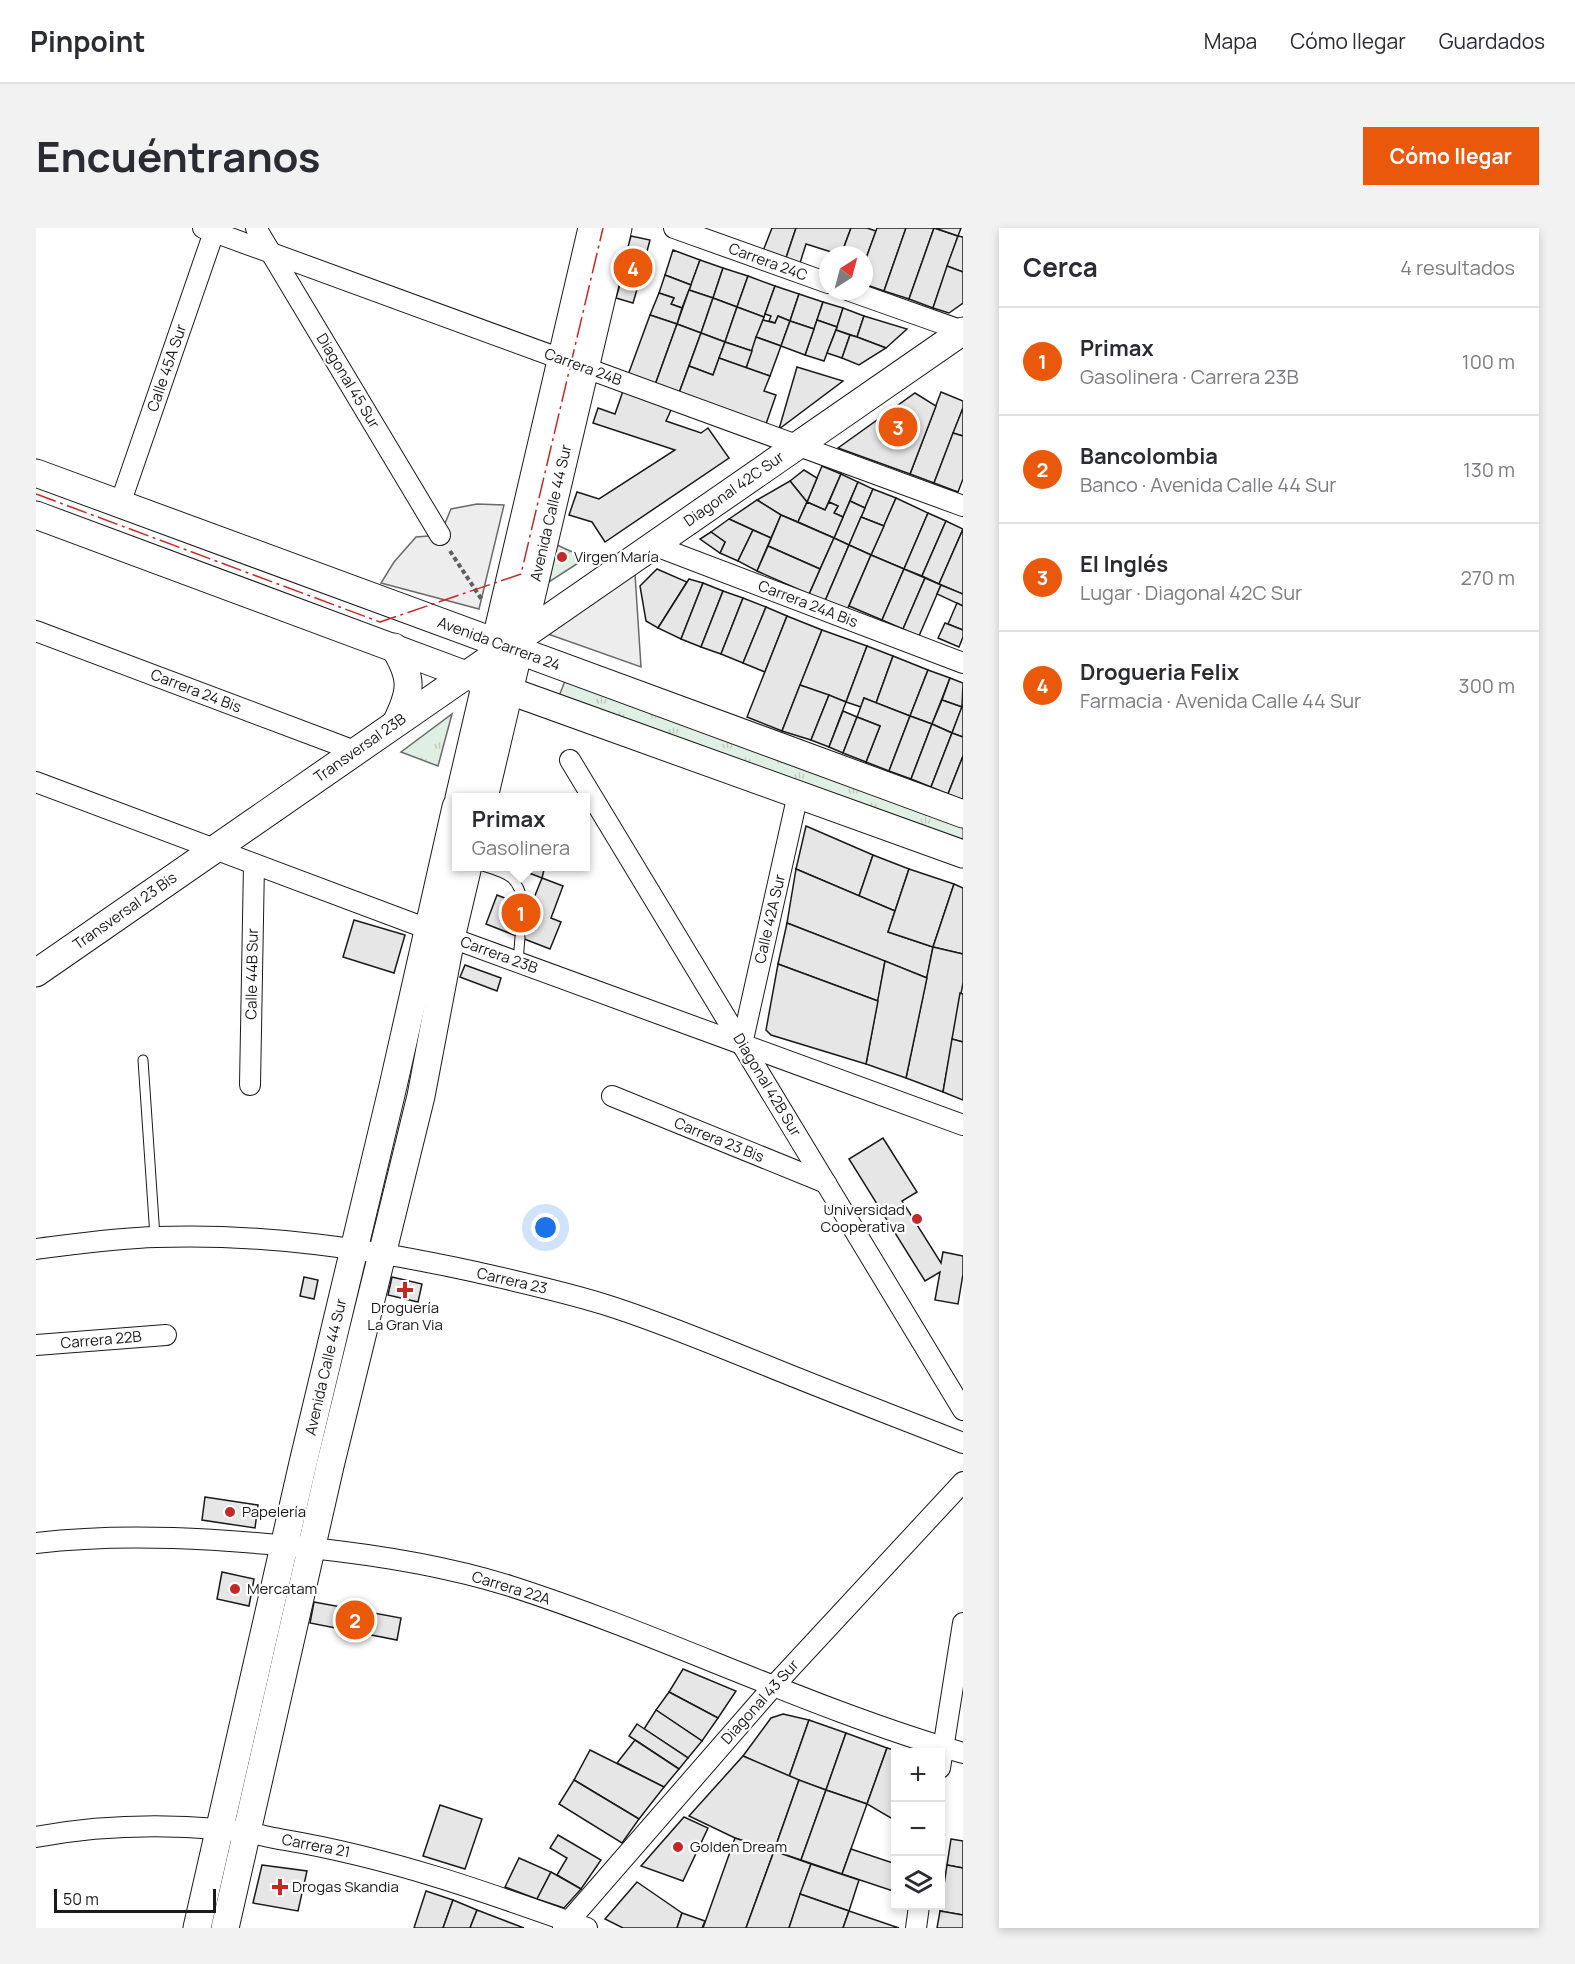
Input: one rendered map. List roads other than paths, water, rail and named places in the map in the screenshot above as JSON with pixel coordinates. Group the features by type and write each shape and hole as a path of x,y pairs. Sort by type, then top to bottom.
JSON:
{"main road":[{"name":"Avenida Calle 44 Sur","path":"573,363 592,228"},
{"name":"Avenida Calle 44 Sur","path":"460,793 499,660 573,363 618,228"},
{"name":"Diagonal 42C Sur","path":"499,660 653,545 963,331"},
{"name":"Avenida Carrera 24","path":"36,473 120,504 499,660 798,794 963,854"},
{"name":"Avenida Carrera 24","path":"36,515 394,647 499,660 963,814"},
{"path":"394,647 409,679 409,693 396,723"},
{"name":"Avenida Calle 44 Sur","path":"485,793 499,660"},
{"name":"Transversal 23B","path":"213,849 396,723 499,660"},
{"name":"Avenida Calle 44 Sur","path":"225,1928 311,1548 421,1096 452,838"},
{"name":"Transversal 23 Bis","path":"36,973 213,849"},
{"name":"Avenida Calle 44 Sur","path":"197,1928 354,1249 440,933 466,871"}],"street":[{"name":"Diagonal 45 Sur","path":"256,228 440,535"},
{"name":"Carrera 24C","path":"674,228 819,280"},
{"name":"Carrera 24B","path":"208,230 963,506"},
{"name":"Calle 45A Sur","path":"120,504 208,230"},
{"path":"873,299 963,331"},
{"name":"Carrera 24A Bis","path":"653,545 963,663"},
{"name":"Carrera 24 Bis","path":"36,631 355,751"},
{"name":"Diagonal 42B Sur","path":"570,760 963,1410"},
{"name":"Carrera 23B","path":"36,782 963,1125"},
{"name":"Calle 42A Sur","path":"742,1044 798,794"},
{"name":"Calle 44B Sur","path":"250,1084 254,864"},
{"name":"Carrera 23 Bis","path":"612,1096 826,1183"},
{"name":"Carrera 23","path":"36,1249 155,1237 229,1237 288,1241 382,1254 527,1284 603,1304 678,1330 963,1443"},
{"name":"Carrera 22B","path":"36,1345 166,1335"},
{"name":"Diagonal 43 Sur","path":"573,1926 774,1686 963,1482"},
{"name":"Carrera 22A","path":"36,1543 105,1538 200,1538 285,1545 403,1561 509,1586 635,1630 774,1686 963,1753"},
{"path":"944,1747 963,1623"},
{"name":"Carrera 21","path":"36,1837 64,1832 142,1826 219,1828 324,1847 429,1873 499,1895 573,1926"},
{"path":"916,1928 918,1910"}],"lane":[{"path":"497,871 507,874 516,881 524,905"},
{"path":"518,962 520,937"},
{"path":"143,1060 155,1237"}],"place":[{"name":"Drogueria Felix","path":"633,268"},
{"name":"El Inglés","path":"898,427"},
{"name":"Virgen María","path":"562,557"},
{"name":"Primax","path":"521,913"},
{"name":"Universidad Cooperativa","path":"917,1219"},
{"name":"Droguería La Gran Via","path":"405,1290"},
{"name":"Papelería","path":"230,1512"},
{"name":"Mercatam","path":"235,1589"},
{"name":"Bancolombia","path":"355,1620"},
{"name":"Golden Dream","path":"678,1847"},
{"name":"Drogas Skandia","path":"280,1887"}]}
